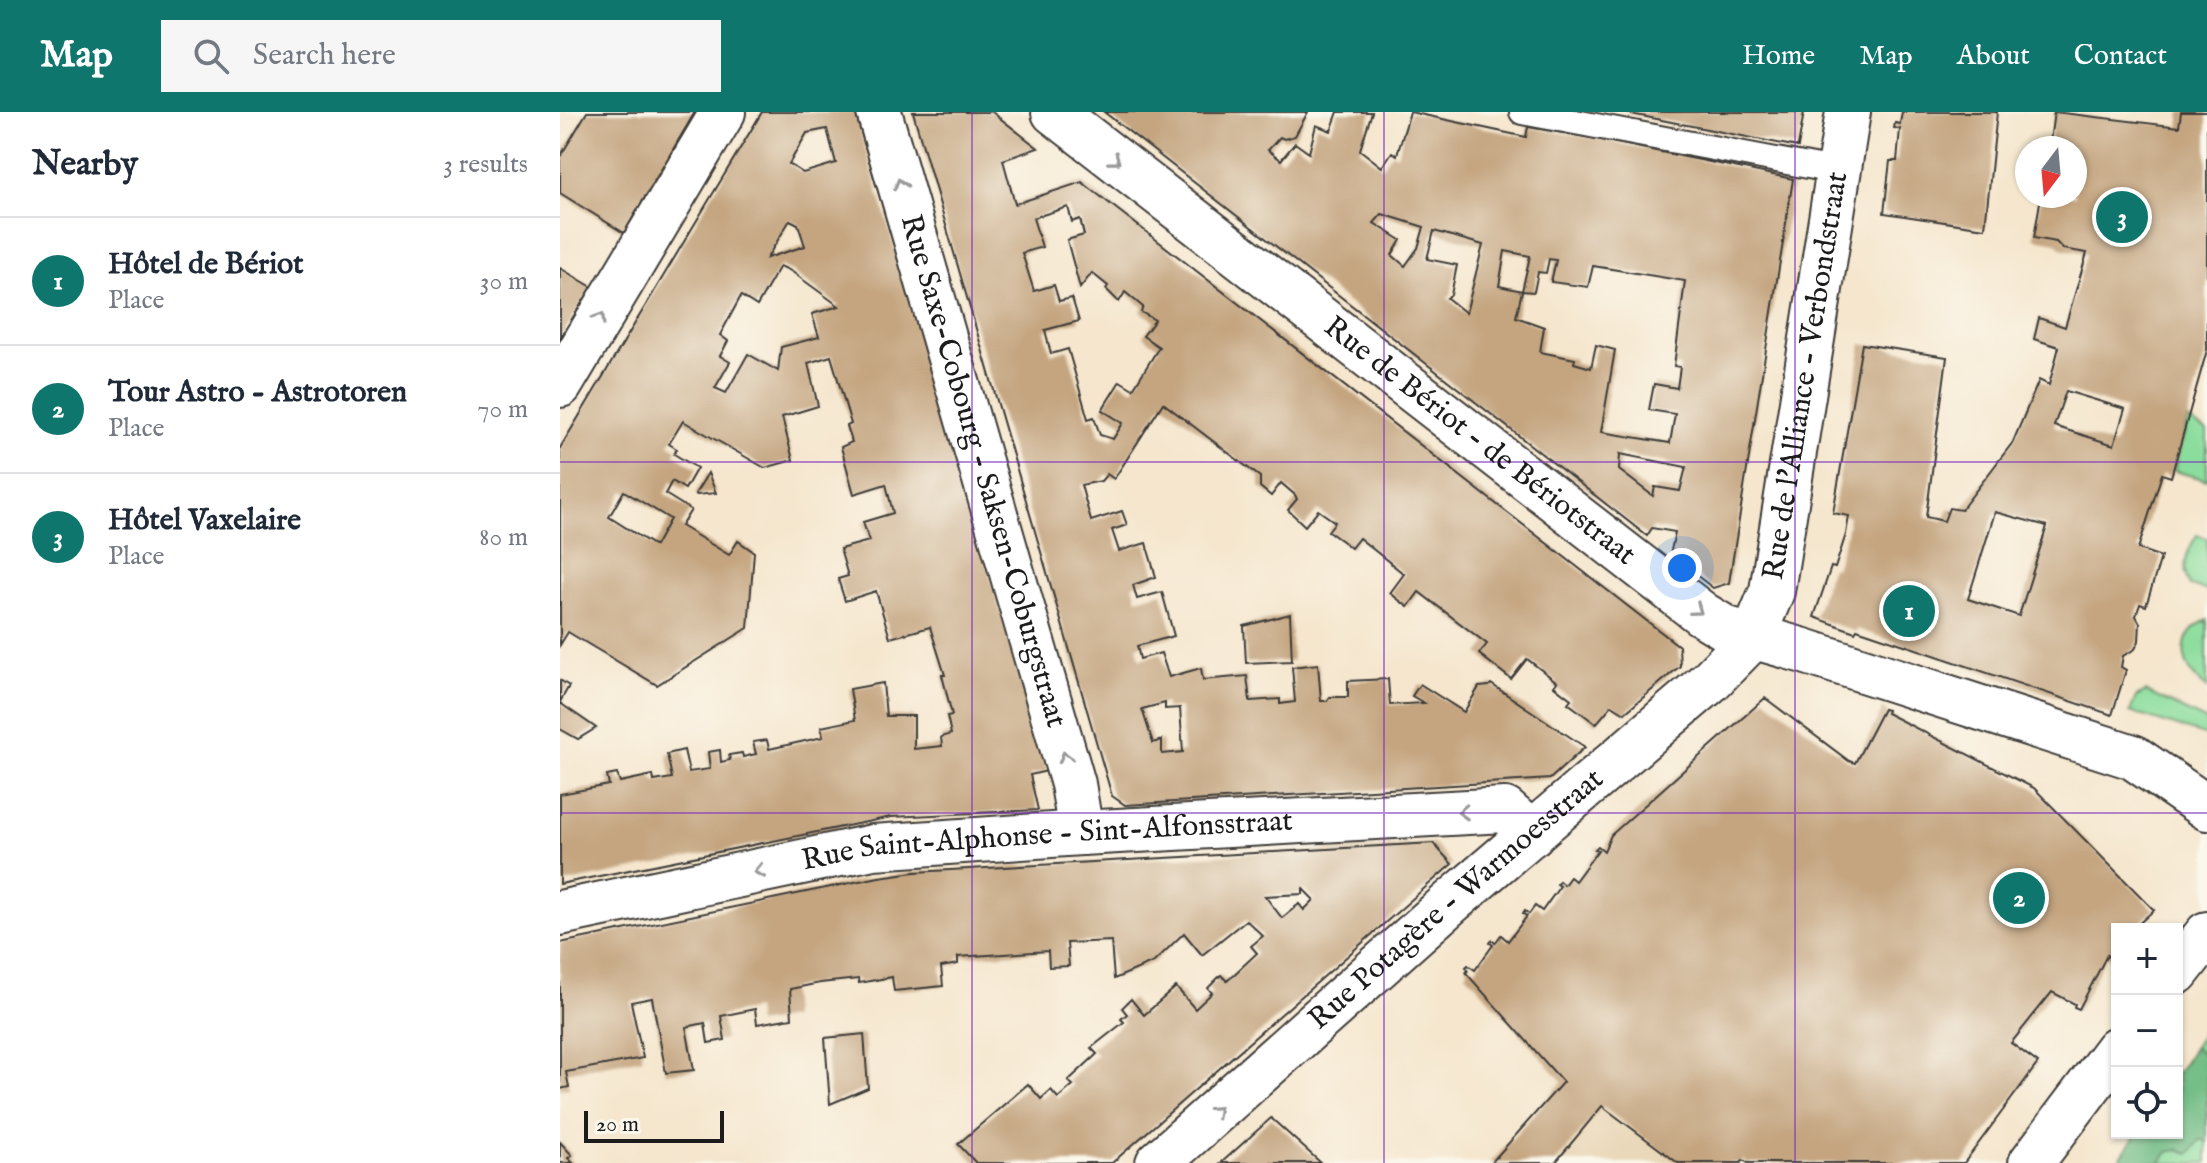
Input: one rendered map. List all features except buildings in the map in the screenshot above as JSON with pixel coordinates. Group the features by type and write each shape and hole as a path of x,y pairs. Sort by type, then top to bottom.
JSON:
{"street":[{"path":"560,385 723,112"},
{"name":"Rue Saxe-Cobourg - Saksen-Coburgstraat","path":"879,112 1073,784 1081,833"},
{"name":"Rue de Bériot - de Bériotstraat","path":"1054,112 1702,614 1727,629 2133,757 2207,808"},
{"name":"Rue de l'Alliance - Verbondstraat","path":"1753,637 1772,591 1848,112"},
{"name":"Rue Potagère - Warmoesstraat","path":"1158,1163 1450,903 1710,681 1753,637"},
{"name":"Rue Saint-Alphonse - Sint-Alfonsstraat","path":"560,913 873,847 1505,810 1532,834"},
{"path":"2183,964 2207,934"},
{"path":"2031,1163 2111,1057"}],"lane":[{"path":"1522,112 1840,172"}],"shaded area":[{"path":"1594,1043 1772,1163 1489,1163"}],"green space":[{"path":"2188,420 2207,431 2207,480 2174,471"},
{"path":"2197,535 2207,538 2207,591 2190,586 2185,573 2188,553"},
{"path":"2207,620 2207,688 2191,672 2184,653 2189,635"},
{"path":"2146,692 2207,721 2207,736 2130,712 2136,697"},
{"path":"2207,1027 2207,1163 2117,1163 2133,1139 2183,1139 2183,1064"},
{"path":"2194,1047 2207,1057 2207,1142 2201,1139 2189,1154 2179,1149 2168,1152 2160,1163 2117,1163 2133,1139 2183,1139 2183,1064"}],"place":[{"name":"Hôtel Vaxelaire","path":"2122,217"},
{"name":"Hôtel de Bériot","path":"1909,611"},
{"name":"Tour Astro - Astrotoren","path":"2019,898"}]}
